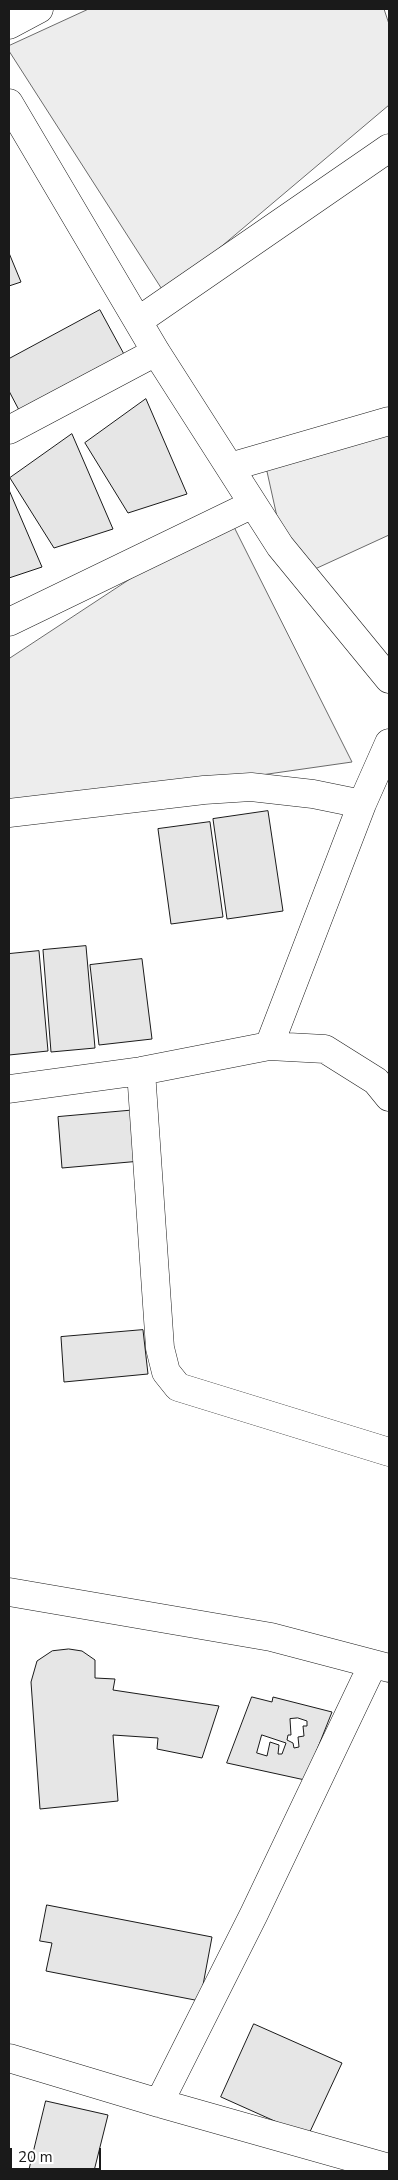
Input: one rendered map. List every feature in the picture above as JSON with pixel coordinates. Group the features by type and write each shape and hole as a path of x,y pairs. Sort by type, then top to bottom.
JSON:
{"street":[{"path":"9,25 39,9"},
{"path":"9,103 156,352 280,546 386,667"},
{"path":"138,321 389,148"},
{"path":"10,426 156,352"},
{"path":"230,467 389,421"},
{"path":"9,622 253,504"},
{"path":"269,1046 362,804 389,743"},
{"path":"9,813 204,790 251,787 313,794 362,804"},
{"path":"9,1089 141,1071 269,1046 325,1049 376,1081 389,1097"},
{"path":"141,1071 160,1348 166,1372 178,1388 389,1452"},
{"path":"9,1592 271,1637 381,1666 160,2103"},
{"path":"9,2058 389,2168"}],"shaded area":[{"path":"89,9 384,9 389,24 389,105 165,294 9,51 9,46"},
{"path":"389,421 389,535 291,580 266,467"},
{"path":"228,515 352,762 9,811 9,659"}],"building":[{"path":"9,253 21,282 9,286"},
{"path":"100,310 125,356 20,412 9,391 9,359"},
{"path":"146,399 187,494 128,513 85,443"},
{"path":"72,434 113,529 54,548 10,478"},
{"path":"9,490 42,567 9,578"},
{"path":"268,811 283,911 227,919 213,819"},
{"path":"210,822 223,917 171,924 158,829"},
{"path":"86,946 95,1048 51,1052 43,950"},
{"path":"39,951 48,1051 9,1055 9,954"},
{"path":"142,959 152,1039 99,1045 90,965"},
{"path":"137,1110 141,1161 62,1168 58,1117"},
{"path":"143,1330 148,1374 64,1382 61,1337"},
{"path":"69,1649 82,1651 95,1660 95,1678 115,1679 113,1690 219,1706 202,1758 157,1749 158,1738 113,1735 118,1801 40,1809 31,1682 37,1661 52,1651"},
{"path":"252,1697 272,1702 273,1697 332,1712 305,1780 227,1763","holes":["298,1718 307,1721 307,1726 303,1726 304,1736 298,1737 299,1747 294,1748 293,1743 287,1740 288,1735 291,1735 290,1719","262,1735 286,1743 282,1754 278,1754 279,1745 270,1742 267,1756 257,1753"]},
{"path":"47,1905 212,1937 200,2001 46,1971 52,1943 40,1941"},
{"path":"254,2024 342,2063 308,2136 221,2097"},
{"path":"46,2101 108,2115 94,2171 29,2171"}]}
